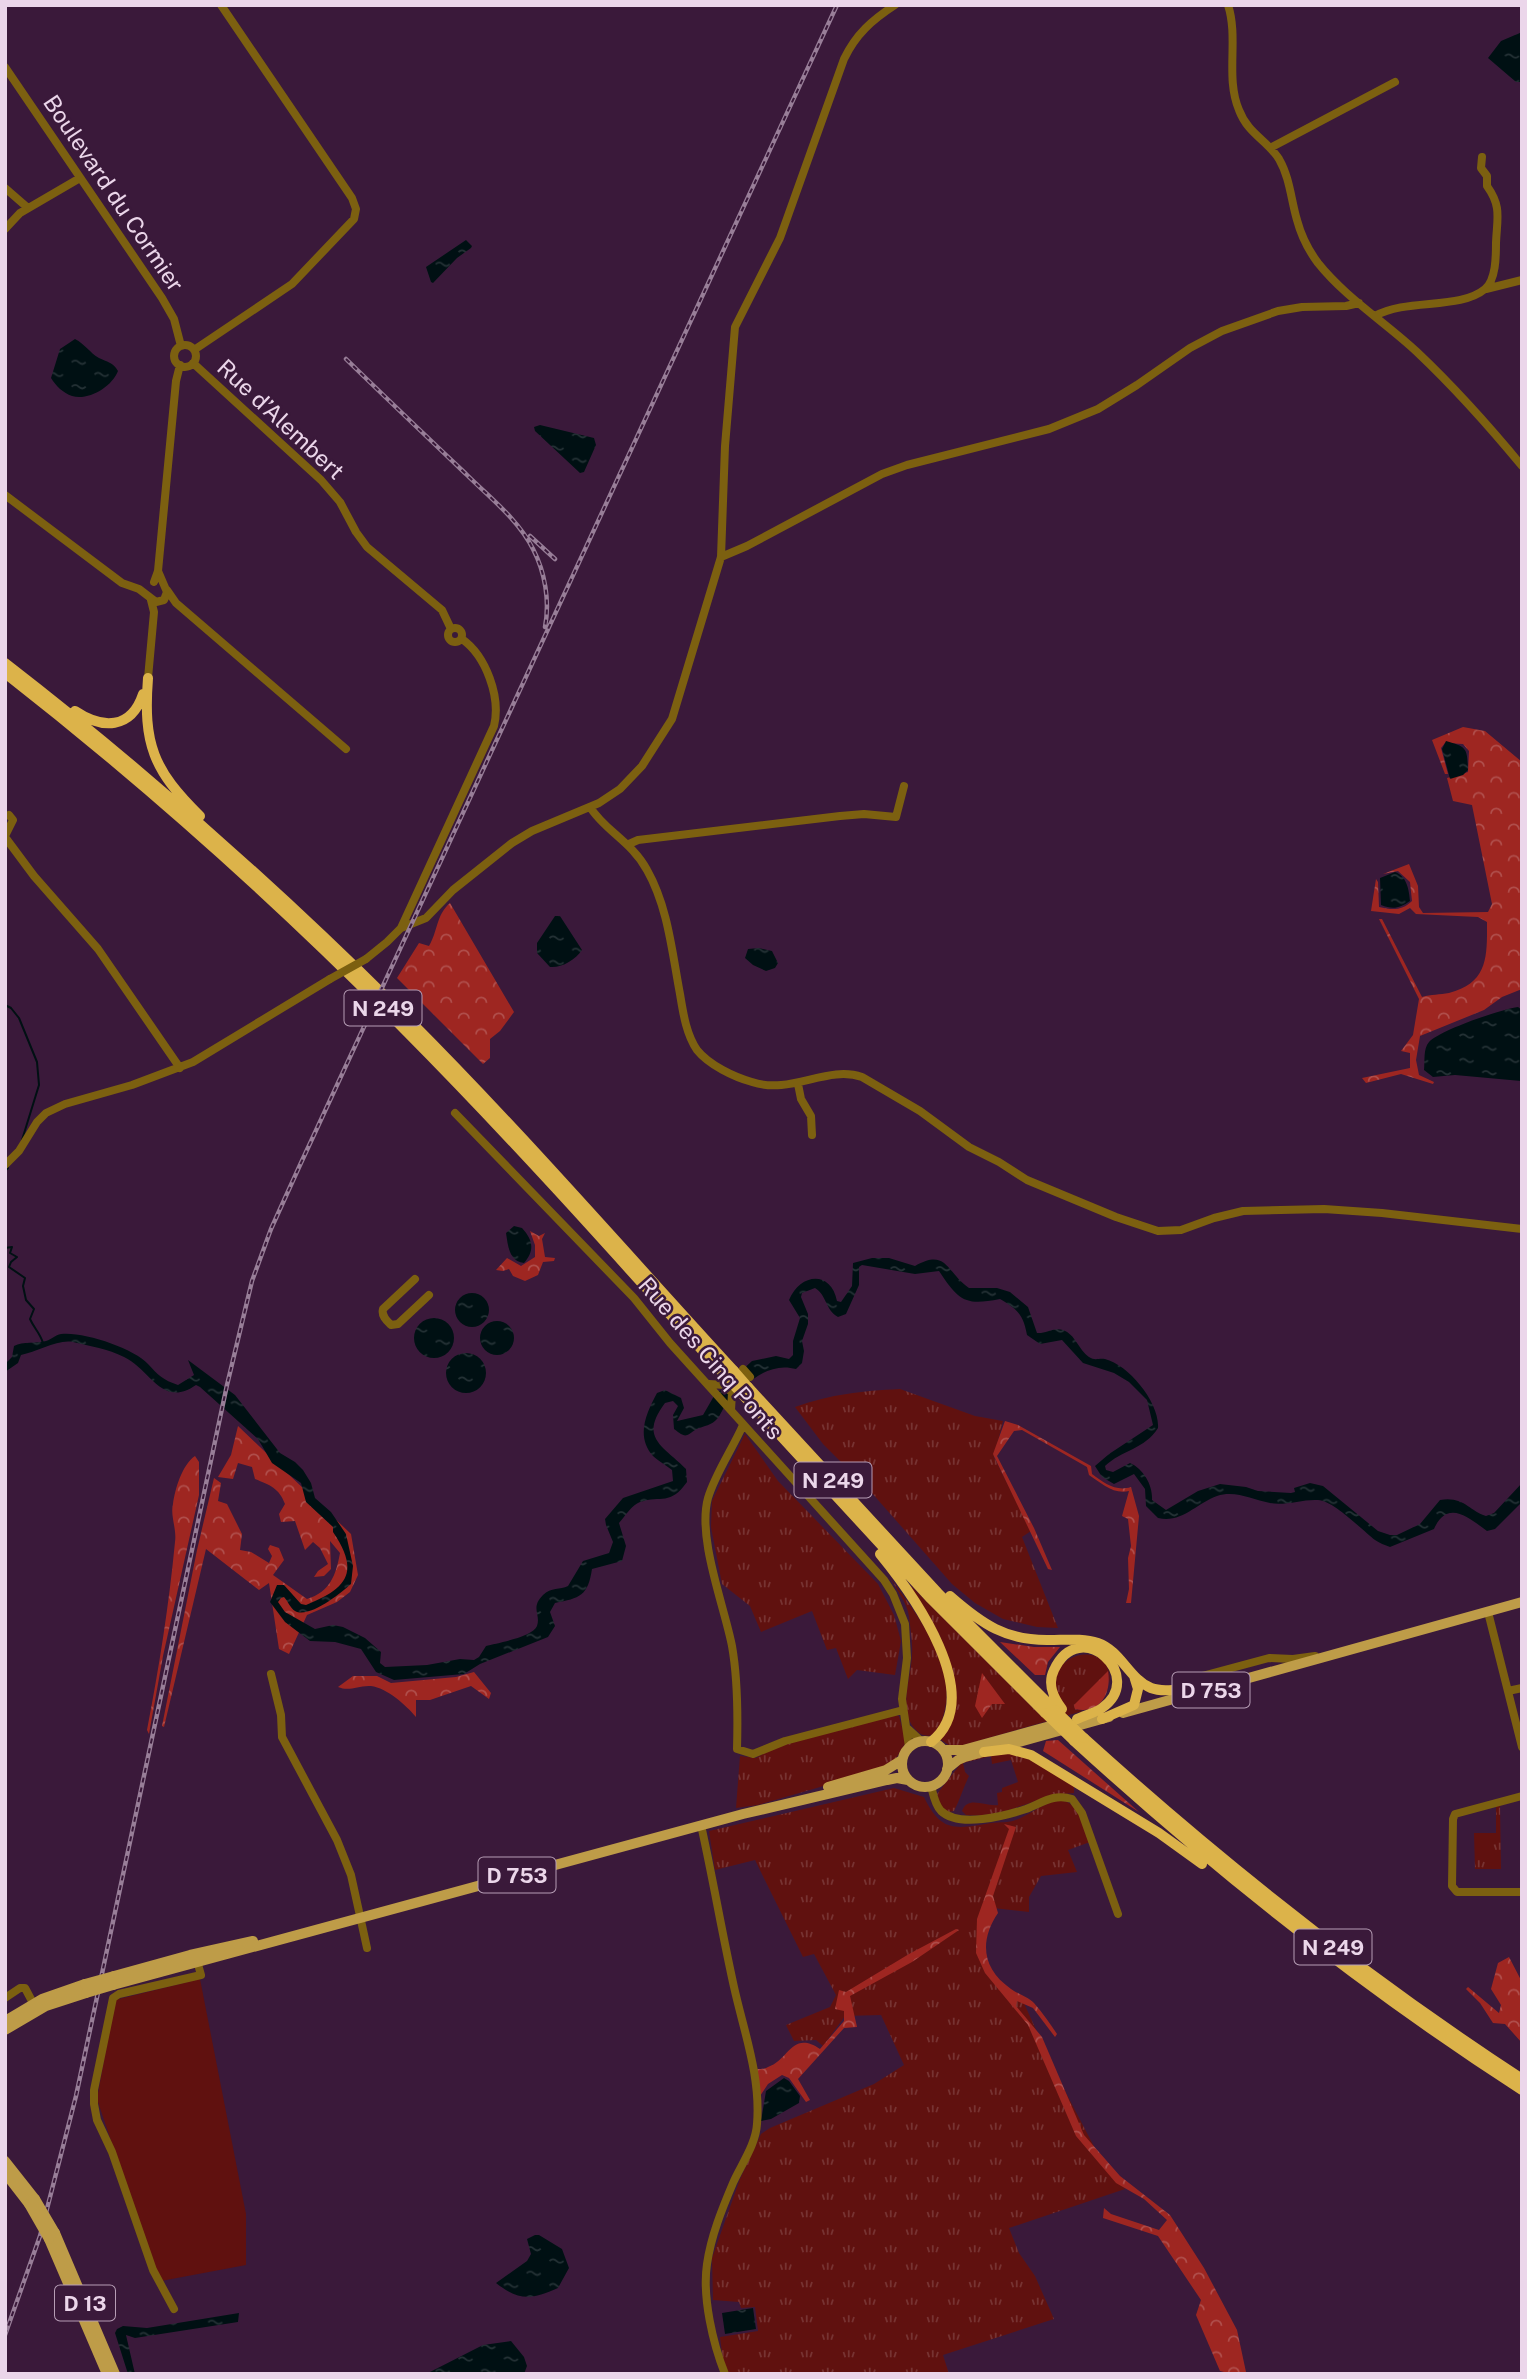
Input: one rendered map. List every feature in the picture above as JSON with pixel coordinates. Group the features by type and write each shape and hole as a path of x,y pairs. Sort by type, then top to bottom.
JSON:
{"highway":[{"name":"N 249","path":"5,663 237,857 361,973 453,1066 743,1388 1152,1812 1267,1908 1386,1997 1522,2090"},
{"name":"N 249","path":"5,673 183,820 355,980 480,1107 732,1376"},
{"name":"N 249","path":"32,684 39,685 90,720 104,724 118,722 131,715 140,702 148,678"},
{"name":"N 249","path":"148,678 147,727 159,767 178,794 234,848 237,857"},
{"name":"N 249","path":"743,1388 855,1518 969,1639 1054,1711 1170,1816 1284,1910 1415,2007 1522,2079"},
{"name":"N 249","path":"855,1518 856,1526 917,1603 944,1659 950,1680 949,1708 942,1731 926,1742"},
{"name":"N 249","path":"886,1538 893,1540 974,1618 990,1627 1007,1635 1032,1640 1096,1642 1113,1652 1144,1684 1160,1690 1188,1690"},
{"name":"N 249","path":"1054,1711 1052,1672 1062,1657 1077,1648 1086,1647 1103,1654 1113,1665 1116,1674 1114,1692 1104,1707 1077,1718"},
{"path":"1102,1719 1134,1705 1138,1689 1134,1676"},
{"name":"N 249","path":"984,1752 1009,1749 1031,1755 1159,1833 1258,1906 1267,1908"}],"main road":[{"name":"D 753","path":"947,1769 958,1760 984,1752 1522,1602"},
{"name":"D 753","path":"943,1751 963,1750 1134,1705 1276,1661 1320,1657"},
{"path":"1224,1686 1275,1670 1276,1661"},
{"path":"926,1742 943,1751 947,1769 941,1780 931,1786 919,1786 908,1780 903,1771 902,1760 909,1747 926,1742"},
{"name":"D 753","path":"743,1814 886,1770 902,1760"},
{"name":"D 753","path":"5,2021 33,2003 114,1981 199,1962 743,1814 887,1780 908,1780"},
{"name":"D 753","path":"114,1981 190,1955 332,1925"},
{"name":"D 753","path":"5,2030 46,2006 85,1989"},
{"name":"D 13","path":"5,2161 52,2236 115,2374"},
{"name":"D 13","path":"5,2174 32,2202"},
{"name":"D 13","path":"52,2236 107,2374"}],"street":[{"path":"194,350 292,284 354,219 356,209 352,198 221,5"},
{"path":"5,1165 19,1151 37,1122 56,1107 180,1068 366,959 401,928 426,918 453,890 512,843 532,831 609,797 632,777 672,719 721,557 725,446 736,327 780,237 844,59 866,26 895,5"},
{"path":"1228,5 1233,26 1233,70 1237,105 1250,131 1278,157 1285,172 1305,242 1318,262 1359,303 1416,352 1475,410 1522,466"},
{"name":"Boulevard du Cormier","path":"5,67 168,308 174,319 181,346"},
{"path":"1270,148 1395,82"},
{"path":"1482,157 1480,168 1487,176 1487,186 1495,197 1499,211 1496,254 1492,276 1486,289"},
{"path":"5,229 20,213 80,178"},
{"path":"5,188 28,208"},
{"path":"1375,316 1414,304 1468,298 1486,289 1522,280"},
{"path":"721,557 747,546 881,474 1049,429 1098,409 1190,348 1222,331 1278,311 1359,303"},
{"path":"148,678 176,381 180,365 174,355 181,346 188,346 194,350 193,363 180,365"},
{"name":"Rue d’Alembert","path":"193,363 321,480 340,502 367,547 442,610 451,629 448,635 450,640 456,642 462,639 475,649 493,692 497,705 494,726 401,928"},
{"path":"5,495 122,583 139,589 155,600 176,603"},
{"path":"139,589 158,586"},
{"path":"155,600 158,586"},
{"path":"158,586 346,749"},
{"path":"629,844 638,840 840,816 864,814 896,817 904,786"},
{"path":"590,807 629,844 648,870 659,897 671,942 687,1028 698,1051 722,1068 750,1082 774,1086 838,1074 862,1077 920,1111 969,1147 1027,1180 1116,1217 1158,1231 1181,1230 1243,1211 1324,1209 1522,1229"},
{"path":"9,815 13,820 5,836 34,876 99,949 180,1068"},
{"path":"798,1083 801,1098 810,1116 812,1135"},
{"name":"Rue des Cinq Ponts","path":"455,1114 600,1262 743,1425 871,1564 893,1594 905,1624 907,1643 903,1710 909,1747"},
{"path":"415,1279 383,1309 386,1320 391,1325 398,1324 429,1296"},
{"path":"707,1383 732,1376 743,1388 733,1412"},
{"path":"743,1425 708,1497 706,1520 709,1550 732,1647 738,1700 737,1749 752,1754 785,1741 903,1710"},
{"path":"1488,1612 1522,1747"},
{"path":"1176,1683 1276,1661 1342,1651"},
{"path":"271,1674 281,1715 282,1737 337,1840 351,1875 367,1948"},
{"path":"1508,1691 1522,1688"},
{"path":"908,1729 926,1742"},
{"path":"931,1786 942,1812 963,1820 1011,1814 1055,1797 1072,1800 1082,1813 1118,1914"},
{"path":"1522,1796 1455,1814 1452,1819 1452,1886 1457,1892 1522,1892"},
{"path":"701,1825 724,1942 749,2045 757,2100 757,2126 724,2204 713,2237 706,2272 716,2352 725,2374"},
{"path":"174,2309 153,2270 112,2152 97,2120 94,2090 113,1998 119,1994 201,1975 197,1957 190,1955"},
{"path":"5,1998 20,1988 25,1989 33,2003"}],"green space":[{"path":"1463,727 1485,731 1522,762 1522,989 1502,997 1484,1010 1420,1036 1416,1060 1419,1075 1434,1082 1433,1084 1401,1074 1366,1083 1362,1078 1410,1068 1410,1053 1401,1051 1413,1035 1419,999 1379,919 1382,919 1422,997 1449,993 1472,982 1479,975 1486,956 1487,922 1478,917 1416,914 1410,908 1399,914 1371,911 1376,879 1379,907 1397,909 1412,901 1410,882 1398,871 1383,874 1409,864 1418,886 1419,907 1423,913 1488,912 1492,904 1472,805 1453,801 1447,778 1468,772 1469,751 1463,744 1445,743 1441,748 1448,774 1445,774 1432,740"},
{"path":"450,903 514,1012 500,1031 490,1039 490,1058 483,1064 397,978 419,943 429,946 442,913"},
{"path":"530,1231 539,1236 545,1233 542,1239 545,1257 555,1258 554,1261 543,1262 538,1275 525,1281 513,1276 509,1269 496,1270 507,1258 521,1266 535,1257 535,1245"},
{"path":"900,1389 975,1416 1003,1421 994,1457 1031,1531 1022,1537 1058,1628 1037,1627 1003,1619 975,1603 952,1584 871,1492 823,1444 795,1407 847,1394"},
{"path":"1005,1421 1018,1425 1091,1466 1092,1474 1106,1483 1120,1488 1131,1487 1139,1516 1131,1603 1126,1603 1131,1546 1128,1519 1122,1516 1129,1491 1108,1488 1089,1475 1087,1467 1022,1430 1014,1431 997,1456 1052,1570 1048,1569 993,1454"},
{"path":"238,1426 351,1534 358,1575 350,1592 337,1602 307,1615 289,1654 279,1649 269,1583 259,1590 206,1549 164,1727 162,1726 197,1550 214,1478 221,1483 218,1501 227,1504 242,1534 240,1550 251,1552 269,1563 272,1556 268,1549 270,1545 279,1548 284,1560 273,1575 307,1599 321,1592 331,1582 340,1553 330,1541 331,1569 324,1576 314,1577 328,1564 320,1548 313,1542 305,1550 295,1521 281,1522 279,1514 285,1504 280,1494 255,1479 252,1467 238,1463 233,1479 218,1477 231,1455"},
{"path":"745,1434 778,1481 878,1584 894,1615 901,1641 895,1675 857,1670 848,1679 836,1648 827,1650 812,1611 761,1632 750,1606 722,1584 711,1527 712,1501"},
{"path":"195,1456 199,1462 199,1495 163,1656 149,1734 147,1730 173,1566 174,1498 183,1471"},
{"path":"890,1577 932,1641 945,1676 947,1694 944,1713 939,1728 929,1736 917,1731 907,1714 912,1649 909,1616"},
{"path":"910,1585 1042,1717 1065,1708 1056,1687 1057,1674 1072,1658 1093,1655 1102,1660 1108,1670 1110,1684 1108,1672 1075,1709 1083,1711 953,1748 940,1739 949,1724 951,1667 940,1636"},
{"path":"1000,1642 1034,1647 1060,1647 1048,1662 1045,1675 1035,1675"},
{"path":"1108,1671 1108,1687 1102,1700 1091,1709 1075,1709 1074,1705"},
{"path":"474,1672 491,1693 489,1699 471,1686 430,1700 416,1700 416,1717 396,1698 377,1687 338,1687 353,1676 377,1676 391,1683 456,1677"},
{"path":"982,1673 1005,1704 992,1704 982,1718 975,1706"},
{"path":"893,1715 899,1716 906,1742 893,1763 758,1805 736,1808 740,1756 756,1758 793,1742"},
{"path":"1058,1740 1139,1812 1043,1751 1046,1741"},
{"path":"1003,1751 1016,1752 1074,1785 1074,1793 995,1813 966,1815 962,1811 968,1804 998,1805 997,1793 1002,1792 1002,1788 1018,1782 1011,1760 992,1764 991,1756 963,1763 969,1776 954,1811 948,1812 941,1806 937,1794 962,1762"},
{"path":"894,1788 924,1797 937,1817 951,1826 968,1827 1012,1821 1057,1801 1069,1803 1080,1815 1090,1842 1068,1850 1077,1872 1041,1876 1029,1897 1029,1912 984,1907 980,1950 994,1980 1023,2001 1056,2074 1098,2154 1125,2189 1009,2228 1019,2253 1035,2276 1054,2319 943,2355 949,2374 729,2374 723,2360 720,2337 758,2331 755,2307 741,2308 739,2302 713,2300 712,2258 740,2179 761,2134 874,2084 904,2065 881,2015 845,2016 823,2046 816,2040 794,2041 786,2025 830,2007 836,1995 814,1954 803,1957 755,1860 715,1870 709,1831"},
{"path":"1496,1804 1500,1804 1501,1869 1475,1869 1474,1833 1496,1833"},
{"path":"1004,1824 1016,1827 993,1896 998,1913 986,1944 989,1964 1001,1981 1034,2003 1057,2034 1055,2037 1033,2008 1017,2001 1016,2006 1042,2037 1084,2135 1120,2176 1170,2215 1204,2268 1237,2330 1246,2372 1232,2374 1220,2371 1196,2315 1201,2300 1158,2236 1103,2218 1104,2208 1111,2214 1159,2230 1167,2220 1144,2199 1116,2183 1076,2136 1028,2025 985,1973 976,1953 977,1919 1009,1829"},
{"path":"956,1929 959,1930 912,1962 850,1996 857,2027 844,2028 798,2079 810,2100 806,2102 789,2078 782,2075 768,2084 760,2096 757,2069 775,2063 797,2044 811,2044 820,2049 844,2021 844,2011 835,2009 839,1990 846,1992"},
{"path":"1509,1957 1522,1982 1522,2043 1505,2024 1493,2023 1480,2003 1466,1989 1468,1987 1499,2013 1501,2005 1491,1989 1498,1963"},
{"path":"200,1979 246,2214 246,2265 161,2281 97,2099 115,2000"}],"water":[{"path":"1522,32 1522,82 1516,82 1488,58 1501,41"},
{"path":"466,240 471,248 431,282 426,267"},
{"path":"75,339 118,371 111,382 92,395 72,396 57,386 51,378 60,349"},
{"path":"540,425 594,438 596,445 584,472 580,473 535,431 534,427"},
{"path":"1446,741 1462,747 1467,757 1468,770 1463,775 1450,779 1442,749"},
{"path":"1395,872 1405,880 1410,901 1393,908 1381,905 1380,878"},
{"path":"555,916 560,916 582,950 568,963 550,967 537,953 537,943"},
{"path":"748,949 772,951 778,963 775,968 766,971 745,958"},
{"path":"1518,1007 1522,1010 1521,1081 1455,1075 1433,1077 1424,1070 1426,1048 1435,1037 1472,1021"},
{"path":"514,1226 522,1228 530,1241 530,1254 524,1263 512,1256 509,1248 506,1233"},
{"path":"872,1258 889,1258 915,1266 926,1261 940,1261 969,1288 997,1288 1010,1292 1028,1307 1037,1333 1063,1330 1071,1335 1089,1357 1105,1359 1124,1369 1148,1397 1154,1408 1158,1428 1147,1441 1105,1466 1106,1470 1113,1472 1130,1463 1135,1466 1147,1478 1152,1500 1166,1510 1198,1491 1220,1484 1258,1491 1291,1493 1295,1492 1294,1488 1310,1483 1323,1486 1378,1531 1397,1535 1420,1524 1440,1500 1461,1502 1486,1516 1494,1513 1522,1483 1522,1502 1495,1529 1487,1531 1466,1517 1452,1513 1440,1520 1434,1529 1390,1547 1375,1540 1332,1505 1318,1500 1276,1504 1224,1494 1182,1516 1158,1518 1146,1506 1145,1489 1134,1474 1114,1484 1102,1477 1095,1466 1153,1425 1147,1400 1129,1382 1114,1373 1083,1363 1062,1340 1040,1344 1027,1335 1024,1322 1011,1306 1000,1299 979,1302 964,1299 952,1289 939,1271 915,1274 862,1265 859,1267 859,1285 846,1314 838,1317 834,1314 822,1294 815,1288 802,1293 808,1324 802,1341 802,1363 796,1369 775,1368 757,1376 733,1397 715,1421 686,1435 674,1429 673,1415 678,1406 673,1401 665,1403 657,1415 654,1433 662,1447 686,1469 687,1482 670,1497 640,1502 629,1511 619,1523 626,1546 622,1561 592,1569 588,1585 581,1594 555,1603 550,1612 555,1626 548,1637 480,1664 464,1674 394,1680 376,1672 361,1649 335,1642 310,1641 285,1622 270,1602 277,1585 284,1585 301,1604 306,1605 331,1593 345,1578 346,1558 333,1527 306,1502 301,1483 272,1463 258,1439 200,1387 196,1385 174,1392 165,1390 124,1357 73,1342 61,1342 21,1355 18,1363 5,1372 5,1364 12,1357 14,1346 46,1341 61,1334 81,1335 120,1347 141,1358 158,1374 178,1385 194,1375 188,1360 235,1395 280,1453 303,1470 311,1483 315,1498 331,1512 346,1534 353,1566 351,1584 324,1604 301,1613 295,1611 284,1597 281,1598 278,1602 285,1612 315,1629 333,1625 365,1638 381,1652 380,1663 385,1667 474,1660 486,1646 534,1630 538,1622 536,1607 543,1595 568,1586 583,1561 609,1553 613,1542 605,1519 623,1498 673,1481 672,1470 653,1456 645,1440 644,1424 657,1393 665,1390 681,1398 684,1408 677,1421 703,1415 714,1396 752,1361 776,1356 789,1359 793,1355 793,1341 800,1318 789,1300 800,1284 807,1280 822,1280 829,1284 837,1301 841,1302 852,1286 853,1263"},
{"path":"472,1293 484,1298 489,1310 484,1322 472,1327 460,1322 455,1310 460,1298"},
{"path":"434,1318 448,1324 454,1338 448,1352 434,1358 420,1352 414,1338 420,1324"},
{"path":"497,1321 509,1326 514,1338 509,1350 497,1355 485,1350 480,1338 485,1326"},
{"path":"466,1353 480,1359 486,1373 480,1387 466,1393 452,1387 446,1373 452,1359"},
{"path":"784,2078 800,2096 799,2103 771,2119 761,2121 766,2091"},
{"path":"535,2235 562,2249 569,2268 558,2288 540,2295 519,2296 496,2283 527,2261 531,2254 527,2239"},
{"path":"753,2308 756,2329 725,2334 722,2313"},
{"path":"239,2313 238,2322 135,2338 126,2335 135,2374 128,2374 115,2333 117,2329 123,2326 147,2328"},
{"path":"511,2341 524,2357 527,2366 524,2374 426,2374 483,2345"}],"waterway":[{"path":"5,1005 19,1018 37,1062 39,1085 22,1140"},
{"path":"5,1171 8,1168"},
{"path":"5,1248 12,1247 10,1253 17,1257 9,1267 25,1278 23,1286 26,1300 34,1309 30,1319 43,1343"}],"railway":[{"path":"5,2335 40,2236 76,2096 227,1385 252,1281 271,1229 300,1165 837,5"},
{"path":"346,359 493,500 527,538 543,577 547,597 545,627"},
{"path":"530,536 555,559"}]}
